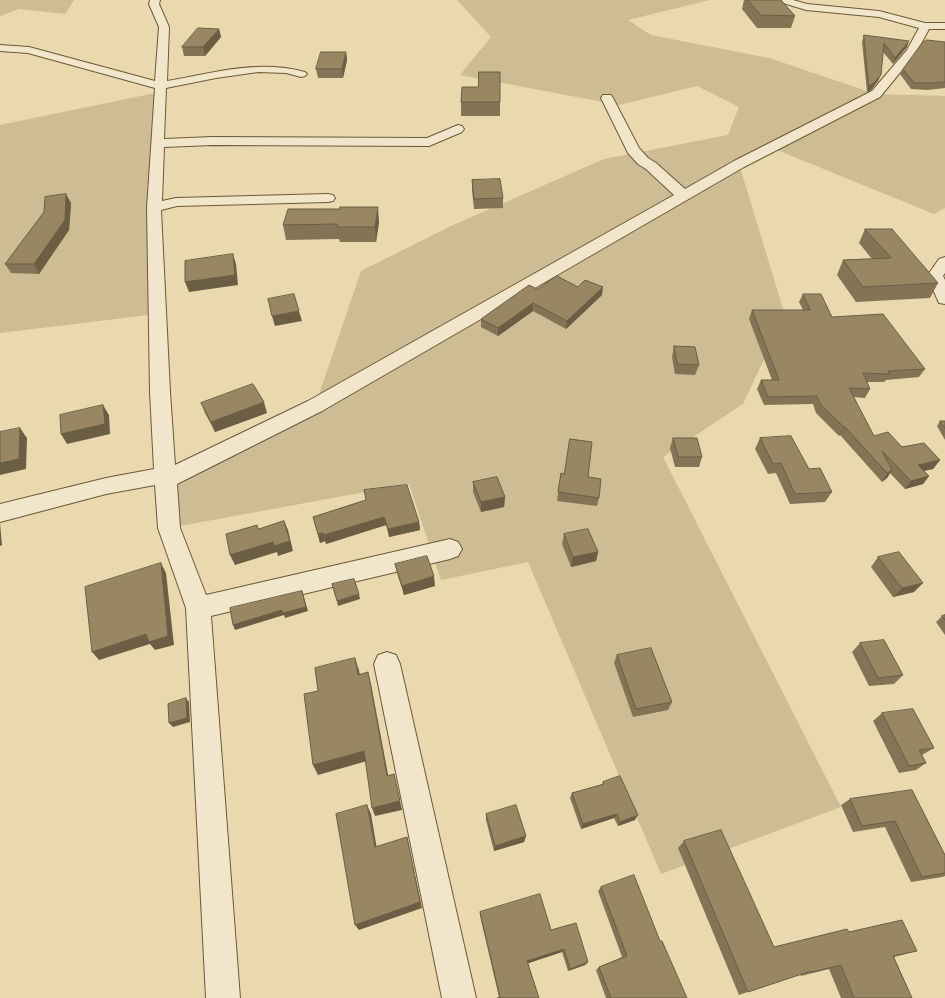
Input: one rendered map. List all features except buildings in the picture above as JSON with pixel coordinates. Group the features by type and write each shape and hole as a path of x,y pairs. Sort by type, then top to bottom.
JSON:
{"street":[{"path":"155,0 154,4 164,27 154,208 160,392 167,477 169,528 198,608 223,998"},
{"path":"783,0 806,7 879,14 925,26 945,26"},
{"path":"0,513 106,486 167,477 315,406 739,164 876,94 912,51 925,26"},
{"path":"0,48 29,50 160,86 194,80 216,74 258,68 286,70 301,74"},
{"path":"607,98 633,150 643,161 651,166 684,196"},
{"path":"157,143 212,141 429,142 458,129"},
{"path":"154,208 176,202 328,198"},
{"path":"945,262 935,276 945,299"},
{"path":"198,608 450,549"},
{"path":"387,664 459,998"}],"shaded area":[{"path":"0,0 74,0 65,14 19,9 0,16"},
{"path":"457,0 710,0 628,20 651,35 769,58 876,94 945,96 945,208 934,214 772,148 739,164 785,315 743,404 663,457 841,807 661,874 528,562 441,580 409,484 169,528 167,479 315,406 361,271 451,226 604,159 728,135 739,107 697,86 619,105 460,75 491,37"},
{"path":"160,92 157,314 0,333 0,125"}]}
